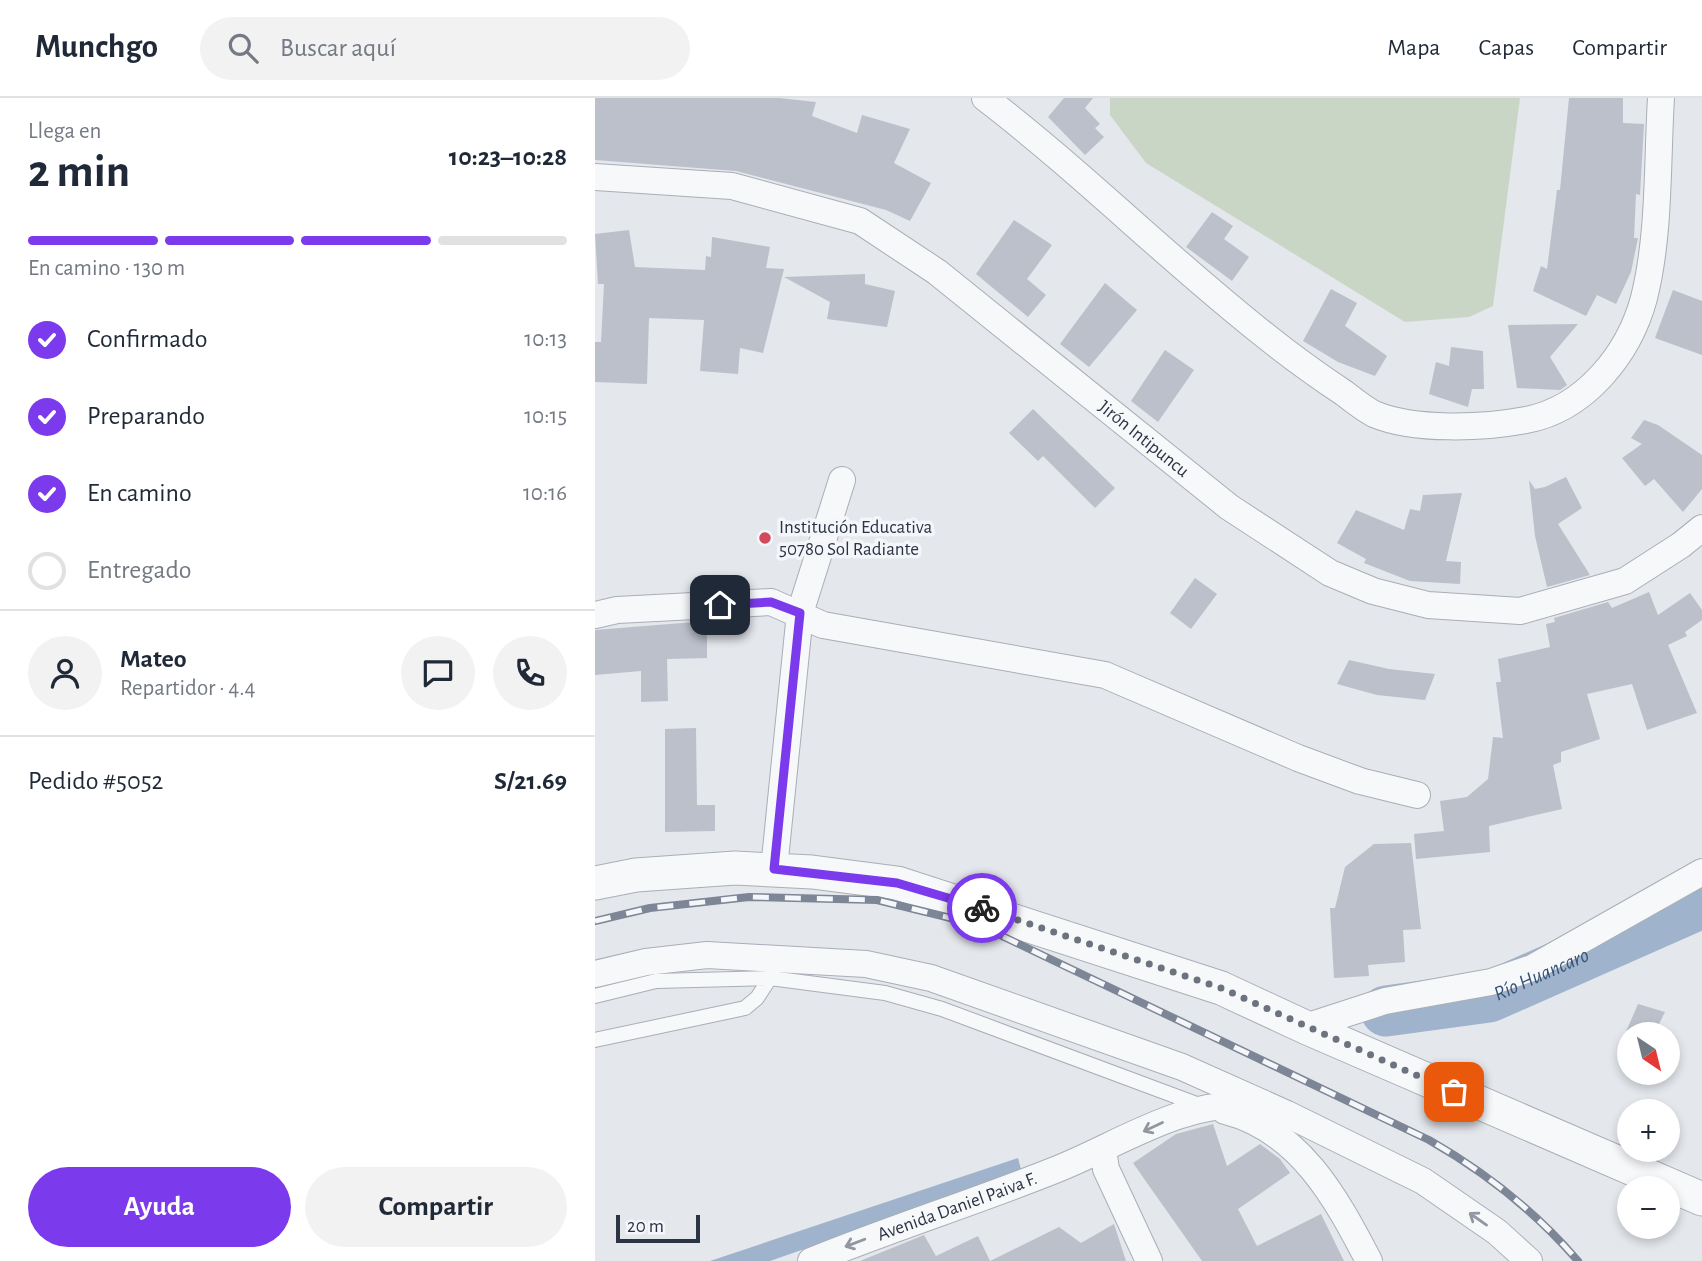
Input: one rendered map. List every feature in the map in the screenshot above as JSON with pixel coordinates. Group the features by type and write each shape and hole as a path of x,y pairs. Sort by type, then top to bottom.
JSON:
{"street":[{"path":"985,98 1124,213 1221,301 1301,364 1374,413 1416,425 1503,424 1542,417 1575,401 1613,362 1633,328 1644,297 1652,243 1661,98"},
{"name":"Jirón Intipuncu","path":"595,177 732,186 860,222 937,272 1229,507 1330,573 1373,591 1427,604 1520,611 1625,581 1702,528"},
{"path":"774,869 800,613 842,480"},
{"path":"595,615 617,610 771,602 823,625 1105,675 1298,758 1360,781 1417,795"},
{"path":"595,883 636,875 710,869 774,869 897,883 1221,988 1702,1199"},
{"path":"1305,1027 1385,1001 1491,982 1532,968 1702,872"},
{"path":"595,974 646,962 707,955 866,964 931,978 1170,1062 1274,1109 1423,1181 1497,1232 1529,1261"},
{"path":"1204,1106 1231,1104 1274,1109"},
{"path":"1204,1106 1235,1113 1300,1153 1328,1186 1369,1261"},
{"name":"Avenida Daniel Paiva F.","path":"811,1261 1103,1150 1204,1106"},
{"path":"1103,1150 1106,1169 1149,1261"}],"lane":[{"path":"595,1040 745,1008 757,998 770,978"},
{"path":"595,996 656,981 770,978 885,993 930,1006 1204,1106"}],"green space":[{"path":"1110,98 1520,98 1493,306 1469,317 1405,322 1146,163 1110,115"}],"water":[{"path":"1018,1158 1022,1173 770,1261 710,1261"}],"building":[{"path":"595,98 779,98 816,102 812,116 857,133 862,115 910,129 894,163 931,183 910,221 886,210 736,171 595,160"},
{"path":"1064,98 1093,98 1085,108 1100,124 1095,128 1104,137 1085,155 1048,117"},
{"path":"1569,98 1623,98 1623,123 1644,124 1640,195 1636,194 1634,238 1638,238 1631,272 1616,304 1597,295 1586,316 1533,291 1541,266 1547,269 1557,190 1560,190"},
{"path":"1212,212 1233,226 1224,239 1249,257 1232,281 1186,247"},
{"path":"1014,220 1052,245 1027,279 1046,295 1028,317 976,274"},
{"path":"629,230 635,267 705,270 706,256 711,257 712,237 770,247 766,268 784,269 763,353 740,348 738,374 700,371 704,320 649,318 647,384 595,382 595,342 601,342 604,284 598,284 595,234"},
{"path":"865,274 865,284 895,291 887,327 827,319 830,302 784,277"},
{"path":"1105,283 1137,310 1089,367 1060,344"},
{"path":"1331,289 1357,303 1345,326 1387,356 1375,376 1338,362 1303,341"},
{"path":"1673,290 1702,301 1702,355 1655,338"},
{"path":"1578,324 1550,357 1567,385 1560,390 1517,388 1508,325"},
{"path":"1451,347 1483,351 1484,389 1472,389 1468,407 1429,394 1436,362 1449,366"},
{"path":"1165,350 1194,370 1158,422 1131,401"},
{"path":"1033,409 1115,488 1095,508 1043,456 1038,461 1009,433"},
{"path":"1644,420 1658,425 1702,455 1702,489 1683,512 1654,479 1645,486 1622,458 1642,444 1631,438"},
{"path":"1566,477 1582,508 1558,524 1590,575 1547,587 1535,536 1529,480 1535,489"},
{"path":"1462,493 1446,561 1461,562 1460,584 1410,581 1364,563 1366,559 1337,543 1356,510 1404,530 1410,509 1420,511 1423,495"},
{"path":"1195,578 1217,594 1191,629 1170,613"},
{"path":"1649,592 1658,615 1690,593 1702,610 1702,620 1685,632 1687,636 1668,645 1697,713 1647,730 1632,684 1587,694 1600,739 1561,752 1561,762 1553,765 1562,809 1489,826 1490,852 1416,859 1414,834 1444,831 1440,801 1467,797 1488,779 1493,737 1503,738 1496,682 1501,682 1498,659 1550,647 1546,624 1555,622 1554,618 1608,602 1612,608"},
{"path":"707,621 707,658 667,659 668,701 641,702 641,671 595,675 595,630"},
{"path":"1349,660 1389,669 1435,674 1425,700 1377,695 1337,684"},
{"path":"696,728 697,805 715,805 715,831 665,832 665,729"},
{"path":"1411,843 1421,929 1403,930 1405,962 1368,965 1369,976 1334,978 1330,908 1335,908 1345,867 1374,844"},
{"path":"1638,1004 1665,1012 1660,1022 1630,1022"},
{"path":"1213,1124 1227,1166 1260,1144 1280,1159 1290,1173 1238,1209 1257,1246 1321,1214 1344,1261 1202,1261 1133,1163 1176,1134"},
{"path":"1114,1224 1126,1261 990,1261 1059,1227 1081,1243"},
{"path":"924,1235 936,1256 978,1236 990,1261 860,1261"}],"waterway":[{"name":"Río Huancaro","path":"1386,1011 1489,997 1702,903"}],"railway":[{"path":"595,921 650,908 749,897 877,900 979,925 1429,1140 1509,1194 1545,1226 1578,1261"}],"way so far":[{"path":"982,908 1221,988 1454,1092"}],"place":[{"name":"Institución Educativa 50780 Sol Radiante","path":"765,538"}],"route":[{"path":"720,605 771,602 800,613 774,869 897,883 982,908"}]}
